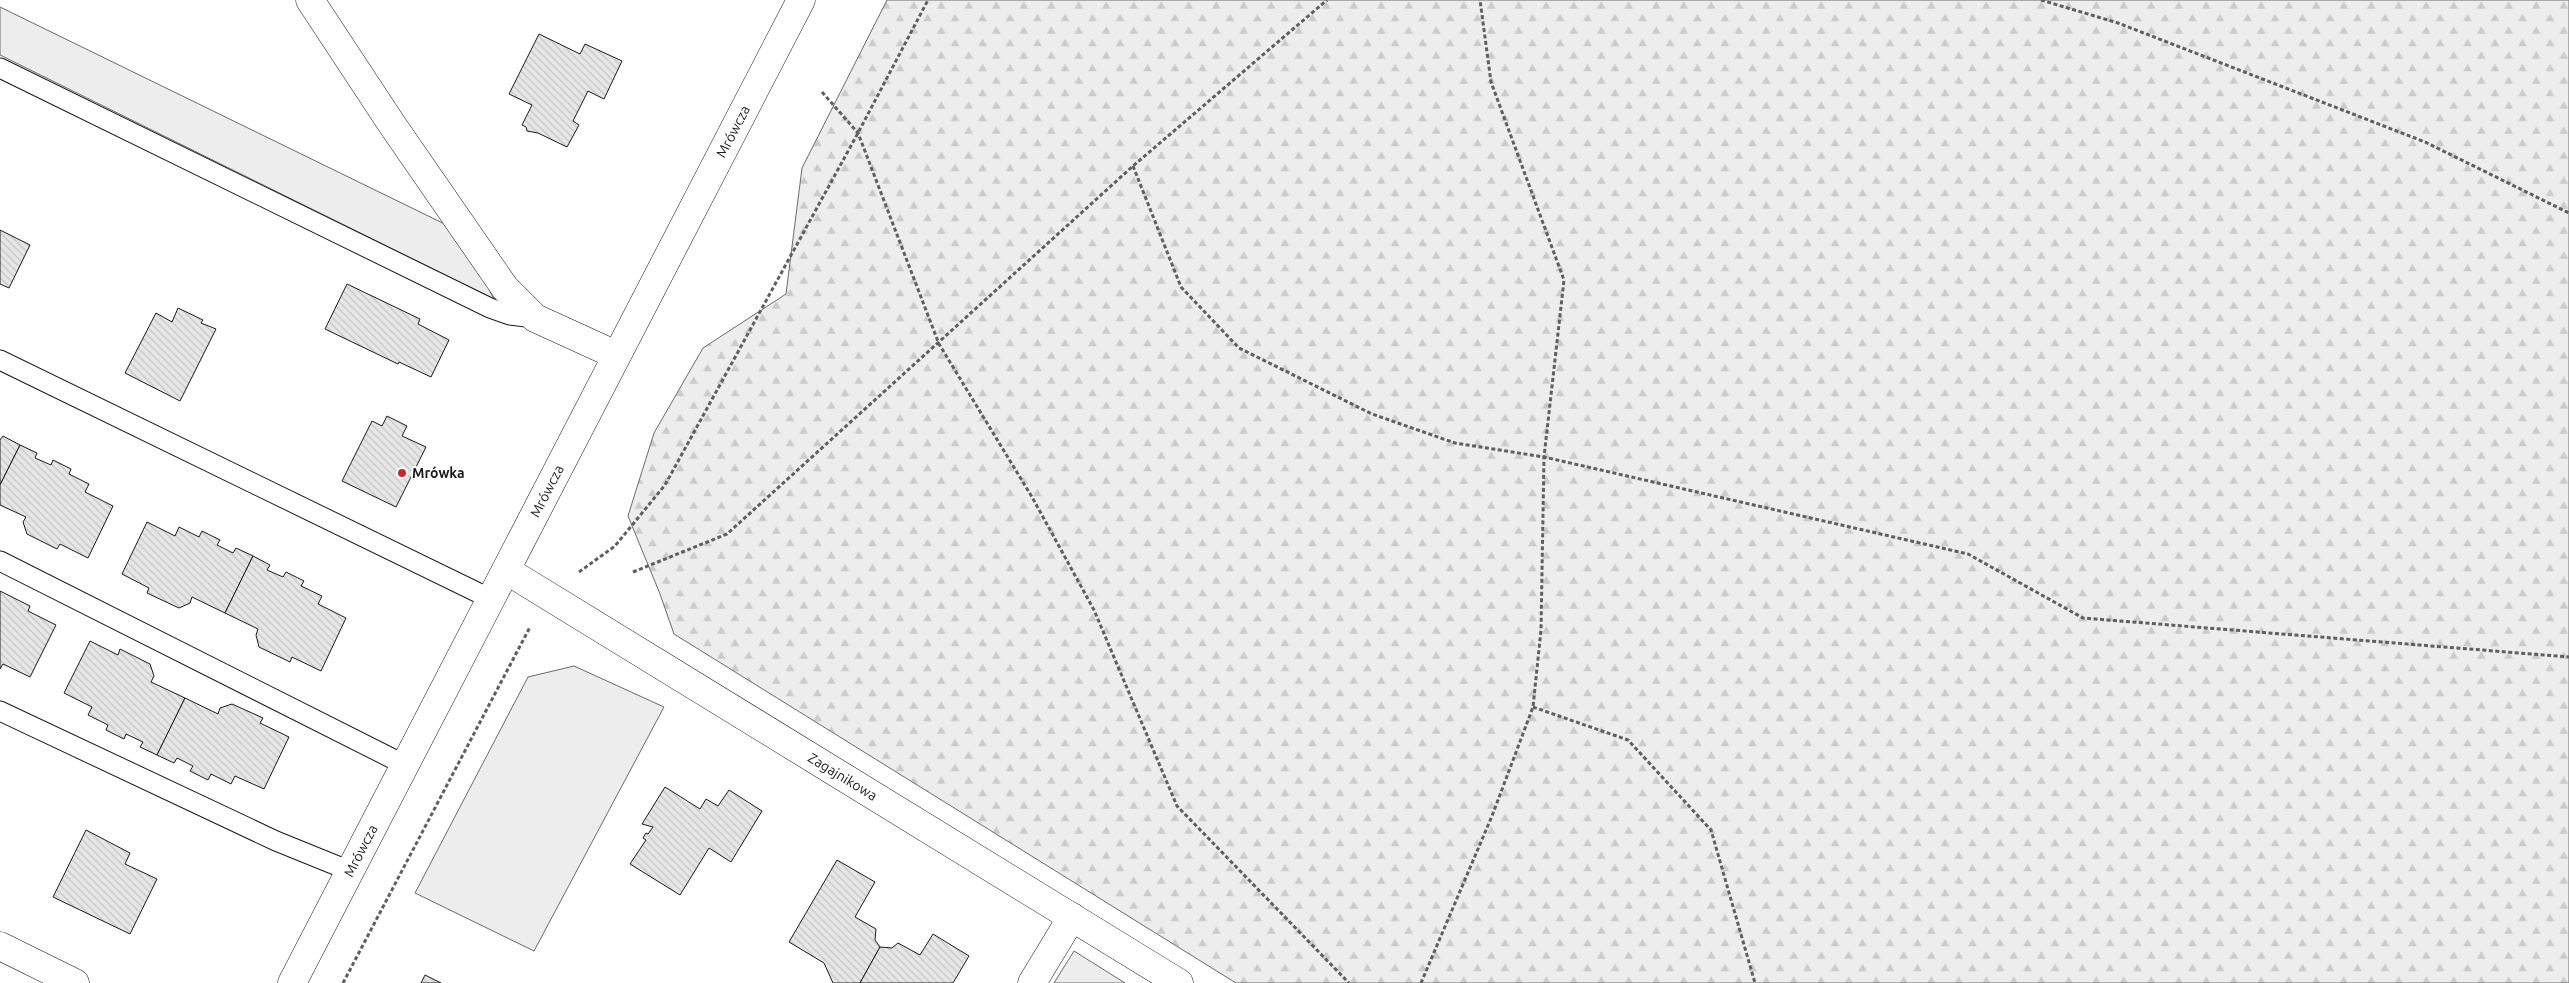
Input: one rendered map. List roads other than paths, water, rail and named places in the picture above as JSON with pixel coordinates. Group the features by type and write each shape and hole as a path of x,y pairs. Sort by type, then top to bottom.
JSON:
{"street":[{"path":"310,0 364,83 505,288 535,318 616,355"},
{"name":"Mrówcza","path":"292,983 801,0"},
{"name":"Zagajnikowa","path":"506,570 1179,983"},
{"path":"1032,983 1072,917"},
{"path":"0,946 75,983"}],"lane":[{"path":"0,68 490,308 510,315 535,318"},
{"path":"0,360 491,598"},
{"path":"0,562 405,765"},
{"path":"0,711 276,841 350,871"}],"place":[{"name":"Mrówka","path":"402,473"}]}
